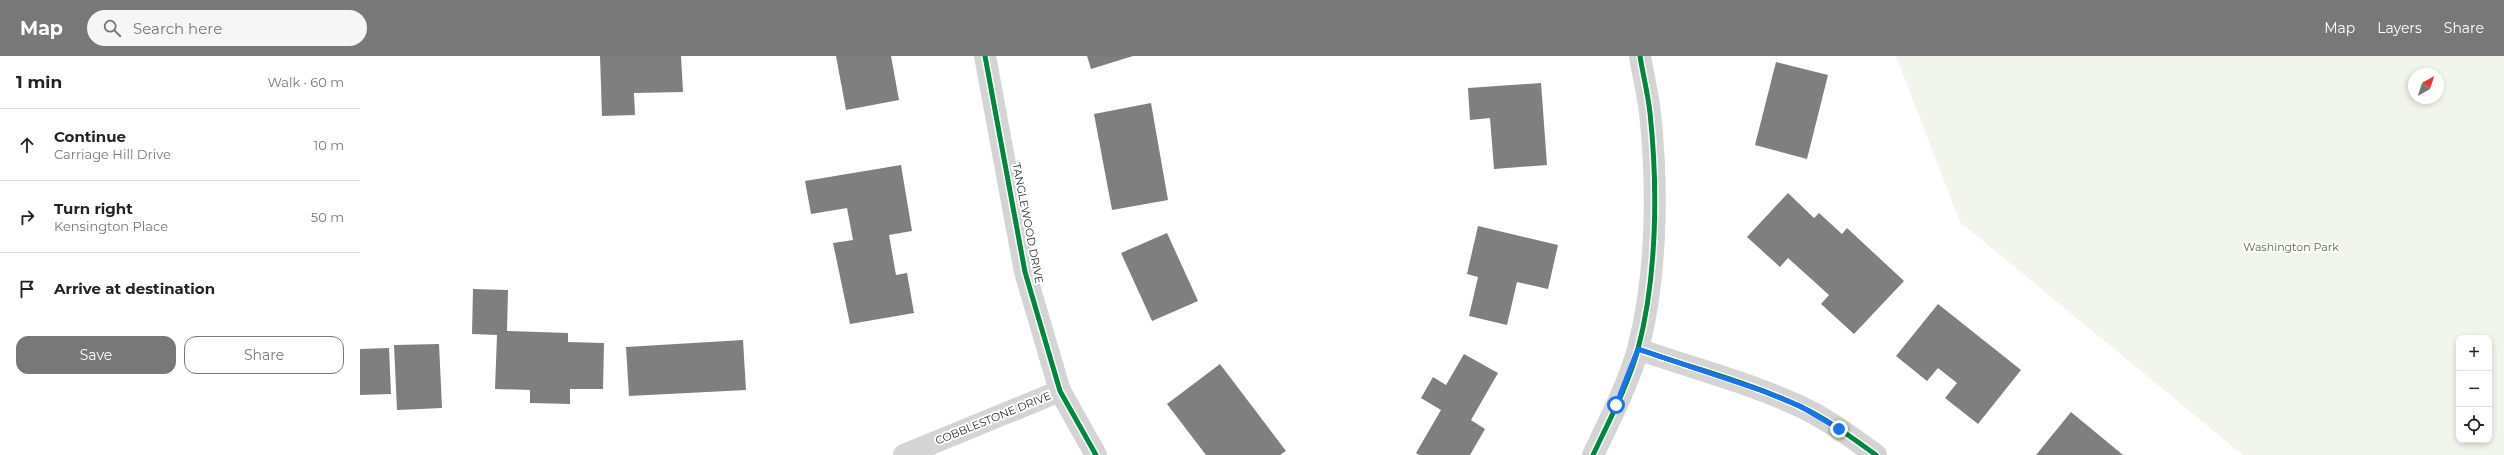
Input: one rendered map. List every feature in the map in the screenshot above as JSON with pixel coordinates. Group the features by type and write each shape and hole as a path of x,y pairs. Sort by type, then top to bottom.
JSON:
{"street":[{"name":"TANGLEWOOD DRIVE","path":"985,56 1025,272 1060,391 1096,455"},
{"path":"1593,455 1615,408 1638,349 1650,279 1654,200 1650,112 1640,56"},
{"path":"1638,349 1763,391 1800,406 1839,429 1876,455"},
{"name":"COBBLESTONE DRIVE","path":"904,455 1060,391"}],"green space":[{"name":"Washington Park","path":"1896,56 2504,56 2504,455 2243,455 1960,222"}],"building":[{"path":"600,56 681,56 683,92 634,93 635,115 602,116"},
{"path":"836,56 891,56 899,100 846,110"},
{"path":"1087,56 1133,56 1091,69"},
{"path":"1776,62 1828,75 1807,159 1755,145"},
{"path":"1541,83 1547,165 1494,169 1490,118 1470,120 1468,88"},
{"path":"1151,103 1168,200 1112,210 1094,114"},
{"path":"901,165 912,231 889,235 896,275 907,273 914,313 850,324 833,243 853,240 847,208 811,214 805,181"},
{"path":"1788,193 1814,218 1819,213 1842,234 1847,228 1904,281 1854,334 1821,304 1829,295 1788,258 1780,267 1747,237"},
{"path":"1478,226 1558,245 1548,289 1517,282 1507,325 1469,316 1478,277 1467,274"},
{"path":"1167,233 1198,301 1152,321 1121,253"},
{"path":"473,289 508,290 507,331 568,333 568,342 604,343 603,389 570,389 570,404 530,403 530,390 495,389 497,335 472,334"},
{"path":"1938,304 2021,370 1978,424 1945,398 1957,383 1938,368 1927,381 1896,356"},
{"path":"743,340 746,390 629,396 626,347"},
{"path":"439,344 442,408 397,410 394,345"},
{"path":"389,348 391,394 360,395 360,349"},
{"path":"1464,354 1498,373 1471,420 1485,429 1470,455 1419,455 1416,453 1441,410 1421,398 1433,377 1446,385"},
{"path":"1220,364 1286,451 1280,455 1206,455 1167,404"},
{"path":"2071,412 2123,455 2036,455"}],"cycle path":[{"path":"985,56 1025,272 1060,391 1096,455"},
{"path":"1593,455 1618,403 1634,362 1649,292 1655,201 1653,141 1648,99 1640,56"},
{"path":"1638,349 1740,382 1780,397 1829,422 1876,455"}],"route":[{"path":"1616,405 1638,349 1690,368 1763,391 1800,406 1839,429"}]}
